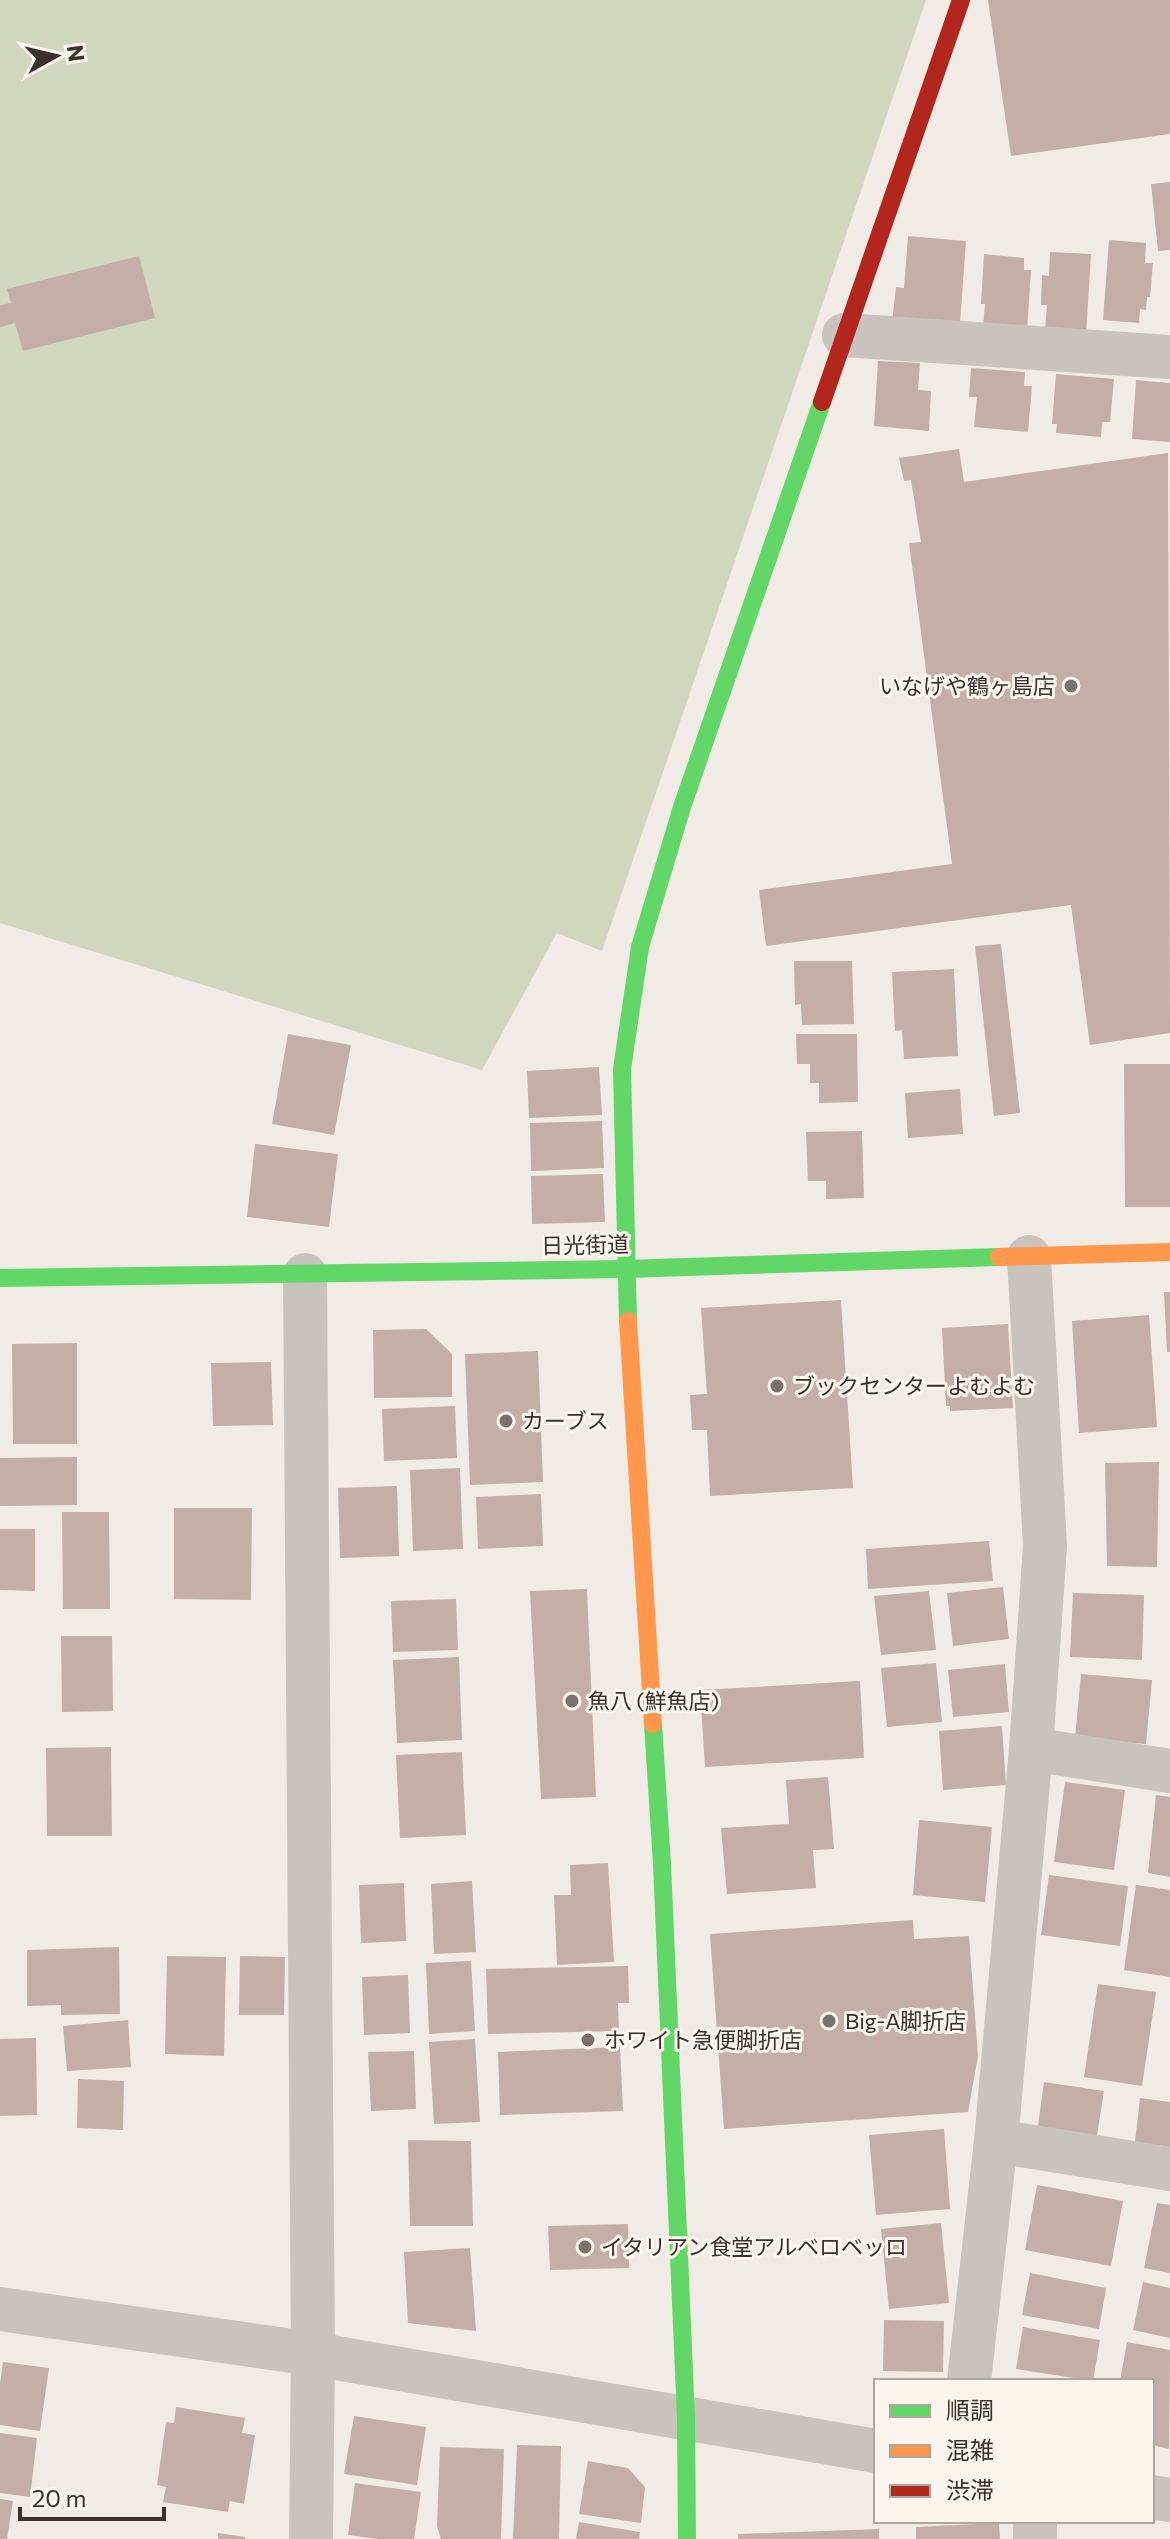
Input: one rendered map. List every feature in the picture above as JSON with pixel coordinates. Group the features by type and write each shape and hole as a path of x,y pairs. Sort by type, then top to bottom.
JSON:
{"street":[{"path":"687,2539 686,2418 662,1864 625,1269 622,1069 640,947 682,807 961,0"},
{"path":"844,335 1170,357"},
{"name":"日光街道","path":"0,1278 625,1269 1170,1252"},
{"path":"969,2379 996,2141 1031,1749 1045,1546 1029,1257"},
{"path":"305,1275 313,2354 311,2539"},
{"path":"1031,1749 1170,1771"},
{"path":"996,2141 1170,2169"},
{"path":"0,2309 313,2354 874,2451"}],"green space":[{"path":"0,0 926,0 602,951 557,933 482,1070 0,923"}],"building":[{"path":"988,0 1170,0 1170,134 1011,156"},
{"path":"1170,182 1170,250 1158,251 1151,184"},
{"path":"908,236 966,241 960,323 892,322 896,287 904,288"},
{"path":"1109,240 1146,243 1145,263 1153,263 1150,297 1147,297 1146,310 1140,309 1139,323 1103,320"},
{"path":"1050,252 1091,254 1086,334 1045,331 1047,305 1041,305 1042,275 1049,276"},
{"path":"984,254 1024,258 1024,270 1031,270 1027,331 983,328"},
{"path":"139,256 155,318 23,351 15,323 0,327 0,305 11,303 7,289"},
{"path":"878,361 920,363 918,390 931,391 929,431 874,426"},
{"path":"971,368 1025,372 1024,386 1032,386 1028,432 974,427 977,397 969,397"},
{"path":"1056,374 1114,379 1110,422 1102,422 1101,437 1056,433 1057,424 1052,424"},
{"path":"1136,380 1170,383 1170,442 1132,439"},
{"path":"959,449 964,482 1168,453 1170,1033 1090,1045 1071,905 766,946 759,890 952,864 909,543 921,542 911,480 904,481 899,458"},
{"path":"1001,944 1020,1113 994,1116 975,946"},
{"path":"794,961 852,961 854,1024 802,1025 801,1004 795,1005"},
{"path":"954,969 958,1056 904,1059 902,1030 895,1031 892,972"},
{"path":"288,1034 351,1045 334,1135 272,1124"},
{"path":"796,1034 857,1034 858,1102 819,1103 819,1083 810,1083 810,1064 797,1064"},
{"path":"1124,1064 1170,1064 1170,1207 1125,1207"},
{"path":"599,1067 602,1115 529,1118 527,1071"},
{"path":"960,1089 963,1134 908,1138 905,1093"},
{"path":"602,1121 604,1168 531,1171 530,1123"},
{"path":"862,1131 864,1198 826,1199 826,1181 808,1181 806,1132"},
{"path":"255,1144 338,1154 329,1227 247,1217"},
{"path":"603,1174 605,1222 532,1224 531,1176"},
{"path":"1164,1292 1170,1292 1170,1352 1167,1352"},
{"path":"841,1300 853,1488 710,1496 707,1430 692,1430 690,1395 707,1394 701,1308"},
{"path":"1149,1315 1157,1427 1079,1433 1072,1321"},
{"path":"1008,1324 1013,1408 950,1411 950,1406 946,1406 942,1328"},
{"path":"426,1329 452,1354 452,1397 374,1398 373,1330"},
{"path":"77,1343 77,1444 13,1444 12,1344"},
{"path":"538,1351 543,1482 470,1485 465,1354"},
{"path":"271,1362 273,1425 213,1426 211,1363"},
{"path":"455,1406 457,1458 384,1461 382,1409"},
{"path":"77,1457 77,1505 0,1506 0,1458"},
{"path":"1159,1462 1157,1567 1107,1566 1105,1463"},
{"path":"460,1468 463,1549 413,1551 410,1470"},
{"path":"397,1486 399,1556 340,1558 338,1488"},
{"path":"541,1494 543,1546 478,1549 476,1497"},
{"path":"174,1508 252,1508 251,1600 174,1599"},
{"path":"62,1512 109,1512 110,1609 63,1609"},
{"path":"0,1529 35,1529 35,1591 0,1590"},
{"path":"989,1541 993,1581 868,1589 866,1549"},
{"path":"1003,1587 1009,1639 953,1646 947,1593"},
{"path":"587,1589 596,1797 541,1799 530,1591"},
{"path":"929,1591 936,1650 881,1655 874,1596"},
{"path":"1073,1593 1144,1595 1142,1660 1070,1657"},
{"path":"456,1599 458,1650 393,1652 391,1601"},
{"path":"61,1636 112,1636 113,1711 62,1712"},
{"path":"459,1657 462,1740 397,1743 393,1660"},
{"path":"936,1663 942,1722 887,1727 881,1668"},
{"path":"1005,1664 1009,1712 953,1717 948,1670"},
{"path":"1081,1674 1152,1680 1146,1744 1075,1738"},
{"path":"860,1681 864,1758 705,1767 700,1690"},
{"path":"1002,1726 1006,1785 943,1790 939,1731"},
{"path":"111,1747 112,1836 47,1836 46,1748"},
{"path":"462,1752 466,1835 400,1838 396,1755"},
{"path":"828,1777 834,1849 813,1850 816,1888 727,1894 721,1828 789,1824 786,1780"},
{"path":"1065,1782 1125,1790 1114,1870 1054,1862"},
{"path":"1156,1795 1170,1797 1170,1877 1148,1873"},
{"path":"919,1820 992,1827 985,1902 913,1895"},
{"path":"608,1863 614,1962 557,1965 554,1895 571,1895 570,1865"},
{"path":"1049,1875 1128,1886 1120,1946 1041,1935"},
{"path":"472,1881 476,1952 434,1954 431,1884"},
{"path":"404,1883 406,1941 361,1943 359,1885"},
{"path":"1136,1885 1170,1890 1170,1977 1124,1970"},
{"path":"913,1920 914,1939 969,1936 978,2056 968,2112 724,2129 710,1934"},
{"path":"119,1947 120,2014 61,2015 61,2005 27,2006 27,1950"},
{"path":"167,1956 226,1957 224,2056 165,2054"},
{"path":"240,1956 285,1957 284,2015 239,2015"},
{"path":"471,1961 475,2031 429,2034 426,1963"},
{"path":"628,1966 629,2003 618,2003 619,2031 488,2034 486,1969"},
{"path":"408,1975 410,2033 364,2035 362,1977"},
{"path":"1098,1984 1156,1992 1142,2086 1084,2077"},
{"path":"128,2020 131,2067 67,2071 63,2026"},
{"path":"36,2038 37,2115 0,2116 0,2039"},
{"path":"475,2039 480,2122 434,2124 429,2042"},
{"path":"620,2047 623,2111 500,2115 498,2052"},
{"path":"414,2051 416,2109 371,2111 368,2052"},
{"path":"78,2079 124,2081 123,2130 77,2128"},
{"path":"1044,2082 1104,2091 1096,2142 1037,2133"},
{"path":"1140,2098 1170,2102 1170,2147 1135,2142"},
{"path":"944,2129 950,2209 876,2215 869,2135"},
{"path":"408,2140 471,2141 473,2226 410,2226"},
{"path":"1037,2185 1123,2201 1111,2266 1025,2250"},
{"path":"1157,2203 1170,2205 1170,2273 1144,2268"},
{"path":"941,2223 949,2303 889,2309 881,2229"},
{"path":"628,2224 629,2268 550,2270 548,2226"},
{"path":"470,2248 476,2331 408,2323 404,2252"},
{"path":"1030,2273 1106,2288 1099,2329 1022,2315"},
{"path":"1143,2282 1170,2288 1170,2338 1133,2330"},
{"path":"884,2320 944,2321 943,2372 883,2371"},
{"path":"1023,2327 1100,2340 1093,2379 1016,2369"},
{"path":"1127,2342 1170,2350 1169,2449 1154,2445 1154,2379 1120,2379"},
{"path":"3,2362 49,2368 40,2431 0,2425"},
{"path":"176,2407 245,2418 242,2433 255,2435 244,2504 230,2501 228,2512 163,2502 166,2487 157,2485 166,2422 174,2423"},
{"path":"354,2416 426,2427 417,2485 344,2474"},
{"path":"0,2433 37,2438 30,2497 0,2493"},
{"path":"517,2445 561,2446 559,2539 513,2539"},
{"path":"440,2447 504,2449 501,2539 441,2539 437,2526"},
{"path":"588,2461 628,2468 645,2487 641,2523 579,2514"},
{"path":"355,2483 421,2492 414,2539 348,2535"},
{"path":"0,2499 13,2501 7,2539 0,2539"},
{"path":"579,2522 640,2532 639,2539 576,2539"},
{"path":"999,2523 1000,2539 916,2539 916,2527"},
{"path":"879,2529 879,2539 738,2539 738,2534"},
{"path":"218,2533 245,2537 245,2539 218,2539"}],"traffic: fast":[{"path":"628,1321 622,1069 640,947 682,807 822,402"},
{"path":"0,1278 625,1269 999,1257"},
{"path":"653,1724 686,2418 687,2539"}],"traffic: slow":[{"path":"999,1257 1170,1252"},
{"path":"628,1321 653,1724"}],"traffic: jam":[{"path":"822,402 961,0"}],"place":[{"name":"いなげや鶴ヶ島店","path":"1071,686"},
{"name":"ブックセンターよむよむ","path":"777,1386"},
{"name":"カーブス","path":"506,1421"},
{"name":"魚八 (鮮魚店)","path":"572,1701"},
{"name":"Big-A脚折店","path":"829,2021"},
{"name":"ホワイト急便脚折店","path":"588,2040"},
{"name":"イタリアン食堂アルベロベッロ","path":"585,2247"}]}
